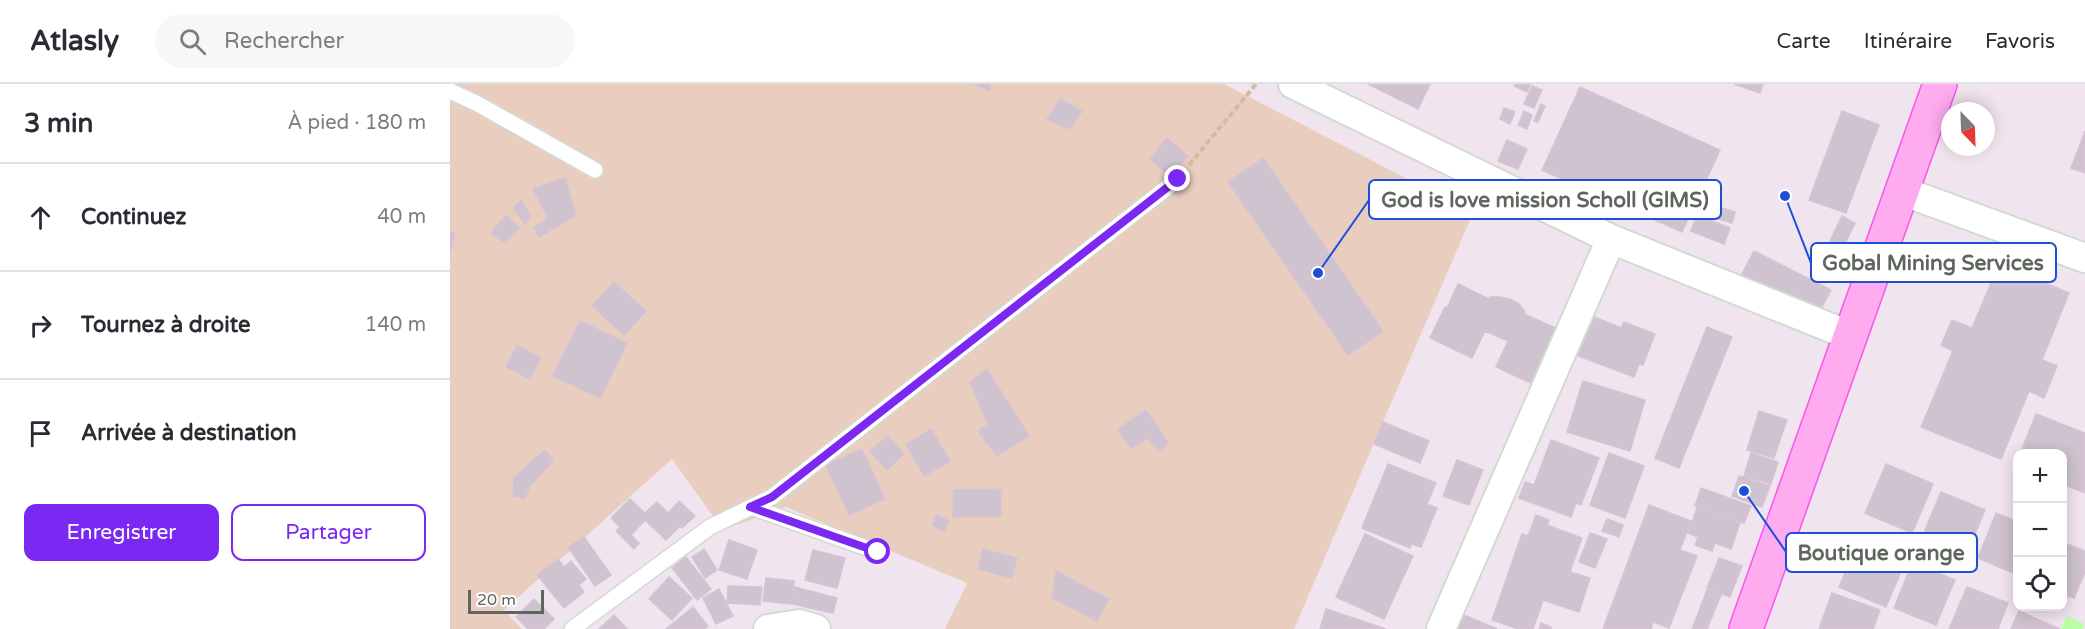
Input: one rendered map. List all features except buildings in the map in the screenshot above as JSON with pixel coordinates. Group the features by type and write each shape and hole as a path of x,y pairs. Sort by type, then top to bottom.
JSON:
{"main road":[{"path":"1746,629 1940,84"}],"street":[{"path":"1293,84 1611,239 1851,336"},
{"path":"1902,191 2085,258"},
{"path":"1441,629 1611,239"},
{"path":"768,629 800,624 816,629"}],"lane":[{"path":"450,91 478,104 595,170"},
{"path":"572,629 710,527 772,497 1178,179"},
{"path":"750,507 878,552"}],"path":[{"path":"1178,179 1256,84"}],"shaded area":[{"path":"450,84 1224,84 1473,213 1294,629 945,629 967,583 786,507 723,530 672,459 504,610 522,629 450,629"},
{"path":"2067,616 2085,624 2082,629 2061,629"}],"place":[{"name":"Gobal Mining Services","path":"1785,196"},
{"name":"God is love mission Scholl (GlMS)","path":"1318,273"},
{"name":"Boutique orange","path":"1744,491"}],"route":[{"path":"878,552 750,507 772,497 1178,179"}]}
